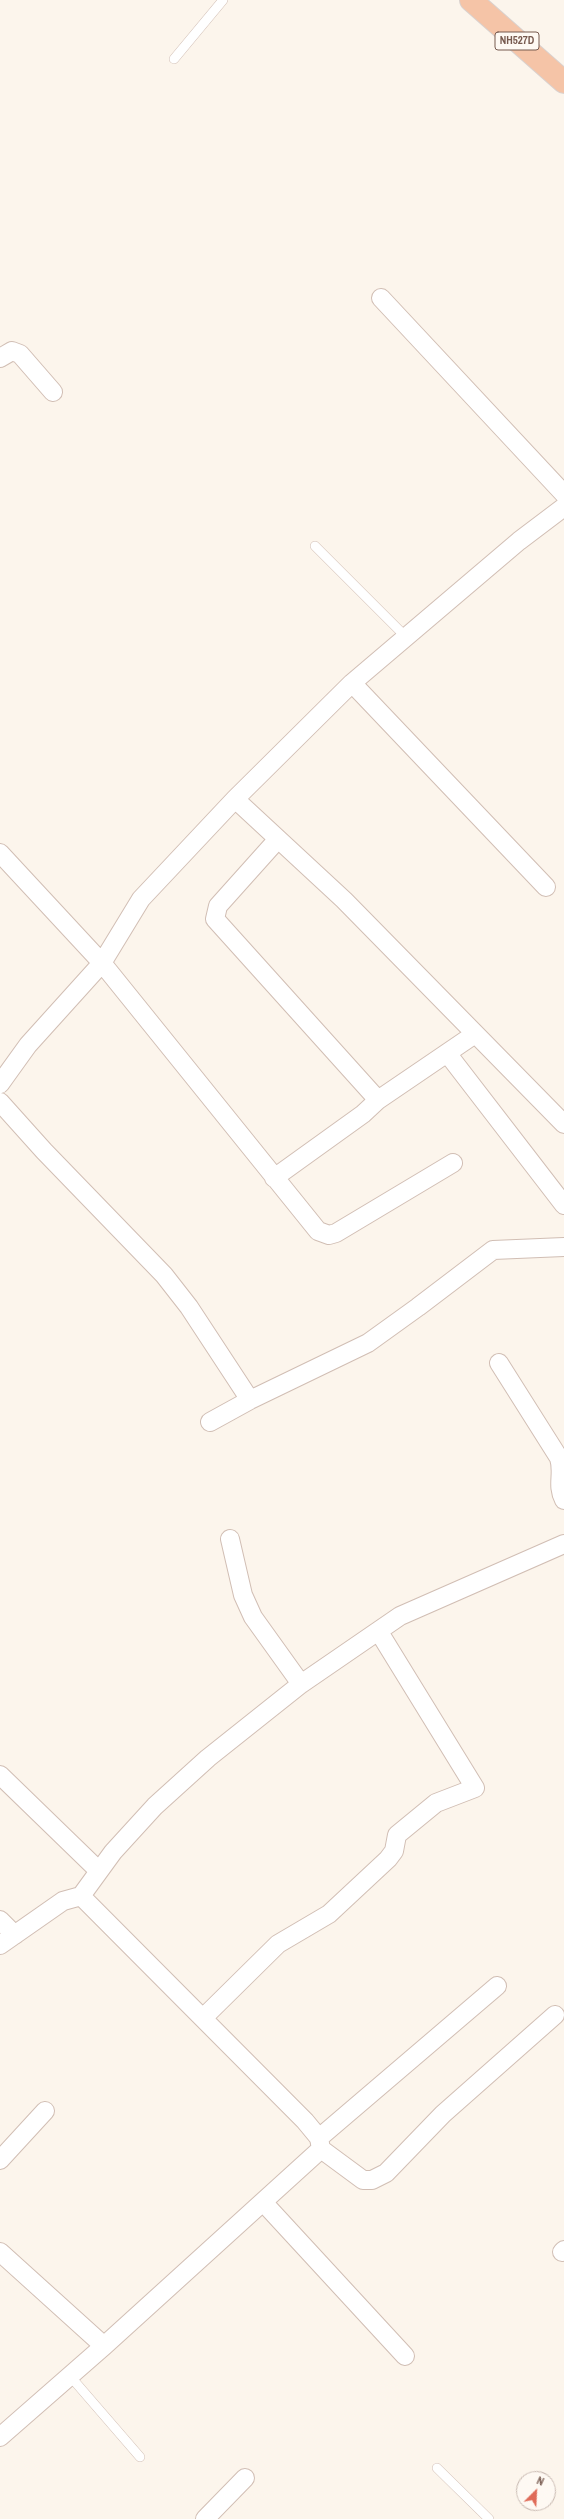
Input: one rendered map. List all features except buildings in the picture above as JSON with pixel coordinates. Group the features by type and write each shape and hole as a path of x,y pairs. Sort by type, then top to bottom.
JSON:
{"highway":[{"name":"NH527D","path":"471,0 564,82"}],"street":[{"path":"381,298 564,494"},
{"path":"0,358 12,351 20,354 52,392"},
{"path":"0,1084 28,1045 102,963 141,899 235,799 352,683 519,541 564,507"},
{"path":"352,683 546,887"},
{"path":"235,799 344,900 564,1124"},
{"path":"278,839 218,906 215,919 378,1100"},
{"path":"0,853 102,963 318,1231 329,1235 345,1228 453,1163"},
{"path":"274,1178 363,1114 378,1100 475,1034"},
{"path":"447,1053 564,1205"},
{"path":"0,1102 44,1151 164,1275 189,1307 250,1400"},
{"path":"210,1422 250,1400 368,1343 492,1250 564,1247"},
{"path":"499,1363 559,1458 562,1468 558,1486 564,1500"},
{"path":"230,1539 243,1595 253,1617 301,1684"},
{"path":"0,1945 63,1901 81,1896 113,1852 155,1806 196,1769 301,1684 379,1632 400,1616 564,1544"},
{"path":"203,2018 278,1944 317,1922 335,1909 388,1859 394,1851 397,1836 407,1827 436,1803 475,1788 379,1632"},
{"path":"0,1774 99,1871"},
{"path":"81,1896 203,2018 320,2143 363,2180 379,2177 443,2114 555,2015"},
{"path":"0,1920 14,1935"},
{"path":"0,2437 104,2346 263,2202 320,2143 497,1986"},
{"path":"0,2160 45,2111"},
{"path":"263,2202 405,2356"},
{"path":"0,2252 104,2346"},
{"path":"205,2519 245,2478"}],"lane":[{"path":"174,59 223,0"},
{"path":"315,546 406,637"},
{"path":"70,2376 140,2457"},
{"path":"436,2468 489,2519"}]}
